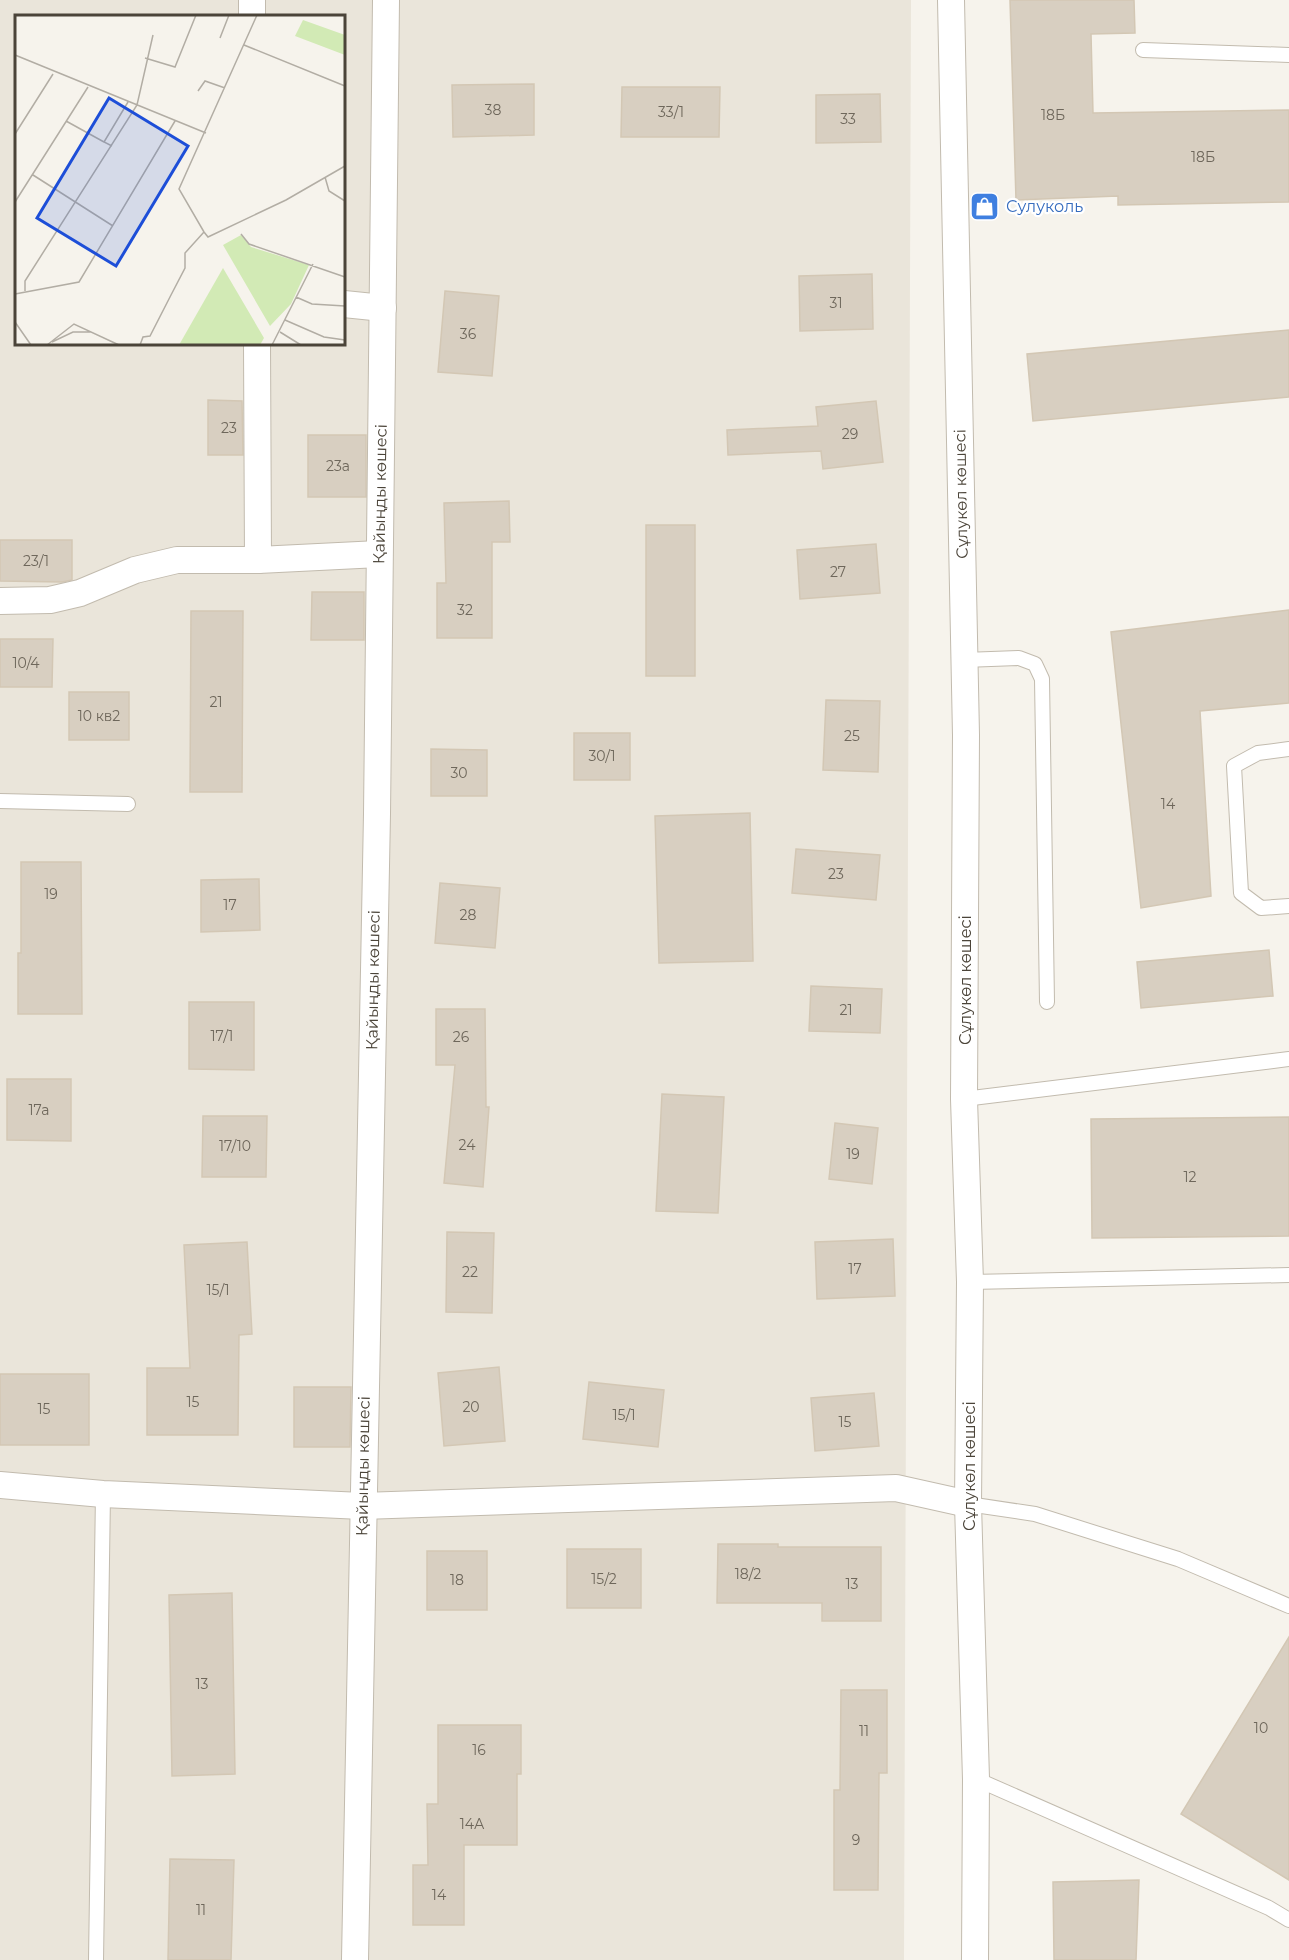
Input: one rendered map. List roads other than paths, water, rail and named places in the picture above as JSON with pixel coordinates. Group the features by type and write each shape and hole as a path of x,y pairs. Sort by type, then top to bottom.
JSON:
{"street":[{"name":"Қайыңды көшесі","path":"355,1960 377,814 386,0"},
{"name":"Сұлукөл көшесі","path":"951,0 966,735 964,1099 970,1282 968,1504 976,1779 975,1960"},
{"path":"345,304 382,308"},
{"path":"257,345 258,560"},
{"path":"0,601 50,600 80,593 135,570 177,560 258,560 379,554"},
{"path":"0,1485 103,1494 362,1506 896,1488 968,1504"}],"lane":[{"path":"1143,50 1289,55"},
{"path":"964,660 1019,658 1035,664 1042,679 1047,1002"},
{"path":"1289,749 1258,753 1234,766 1242,893 1261,908 1289,906"},
{"path":"0,801 128,804"},
{"path":"964,1099 1289,1059"},
{"path":"970,1282 1289,1275"},
{"path":"96,1960 103,1494"},
{"path":"968,1504 1035,1514 1178,1559 1289,1606"},
{"path":"976,1779 1269,1908 1289,1920"}],"place":[{"name":"Сулуколь","path":"985,206"}]}
